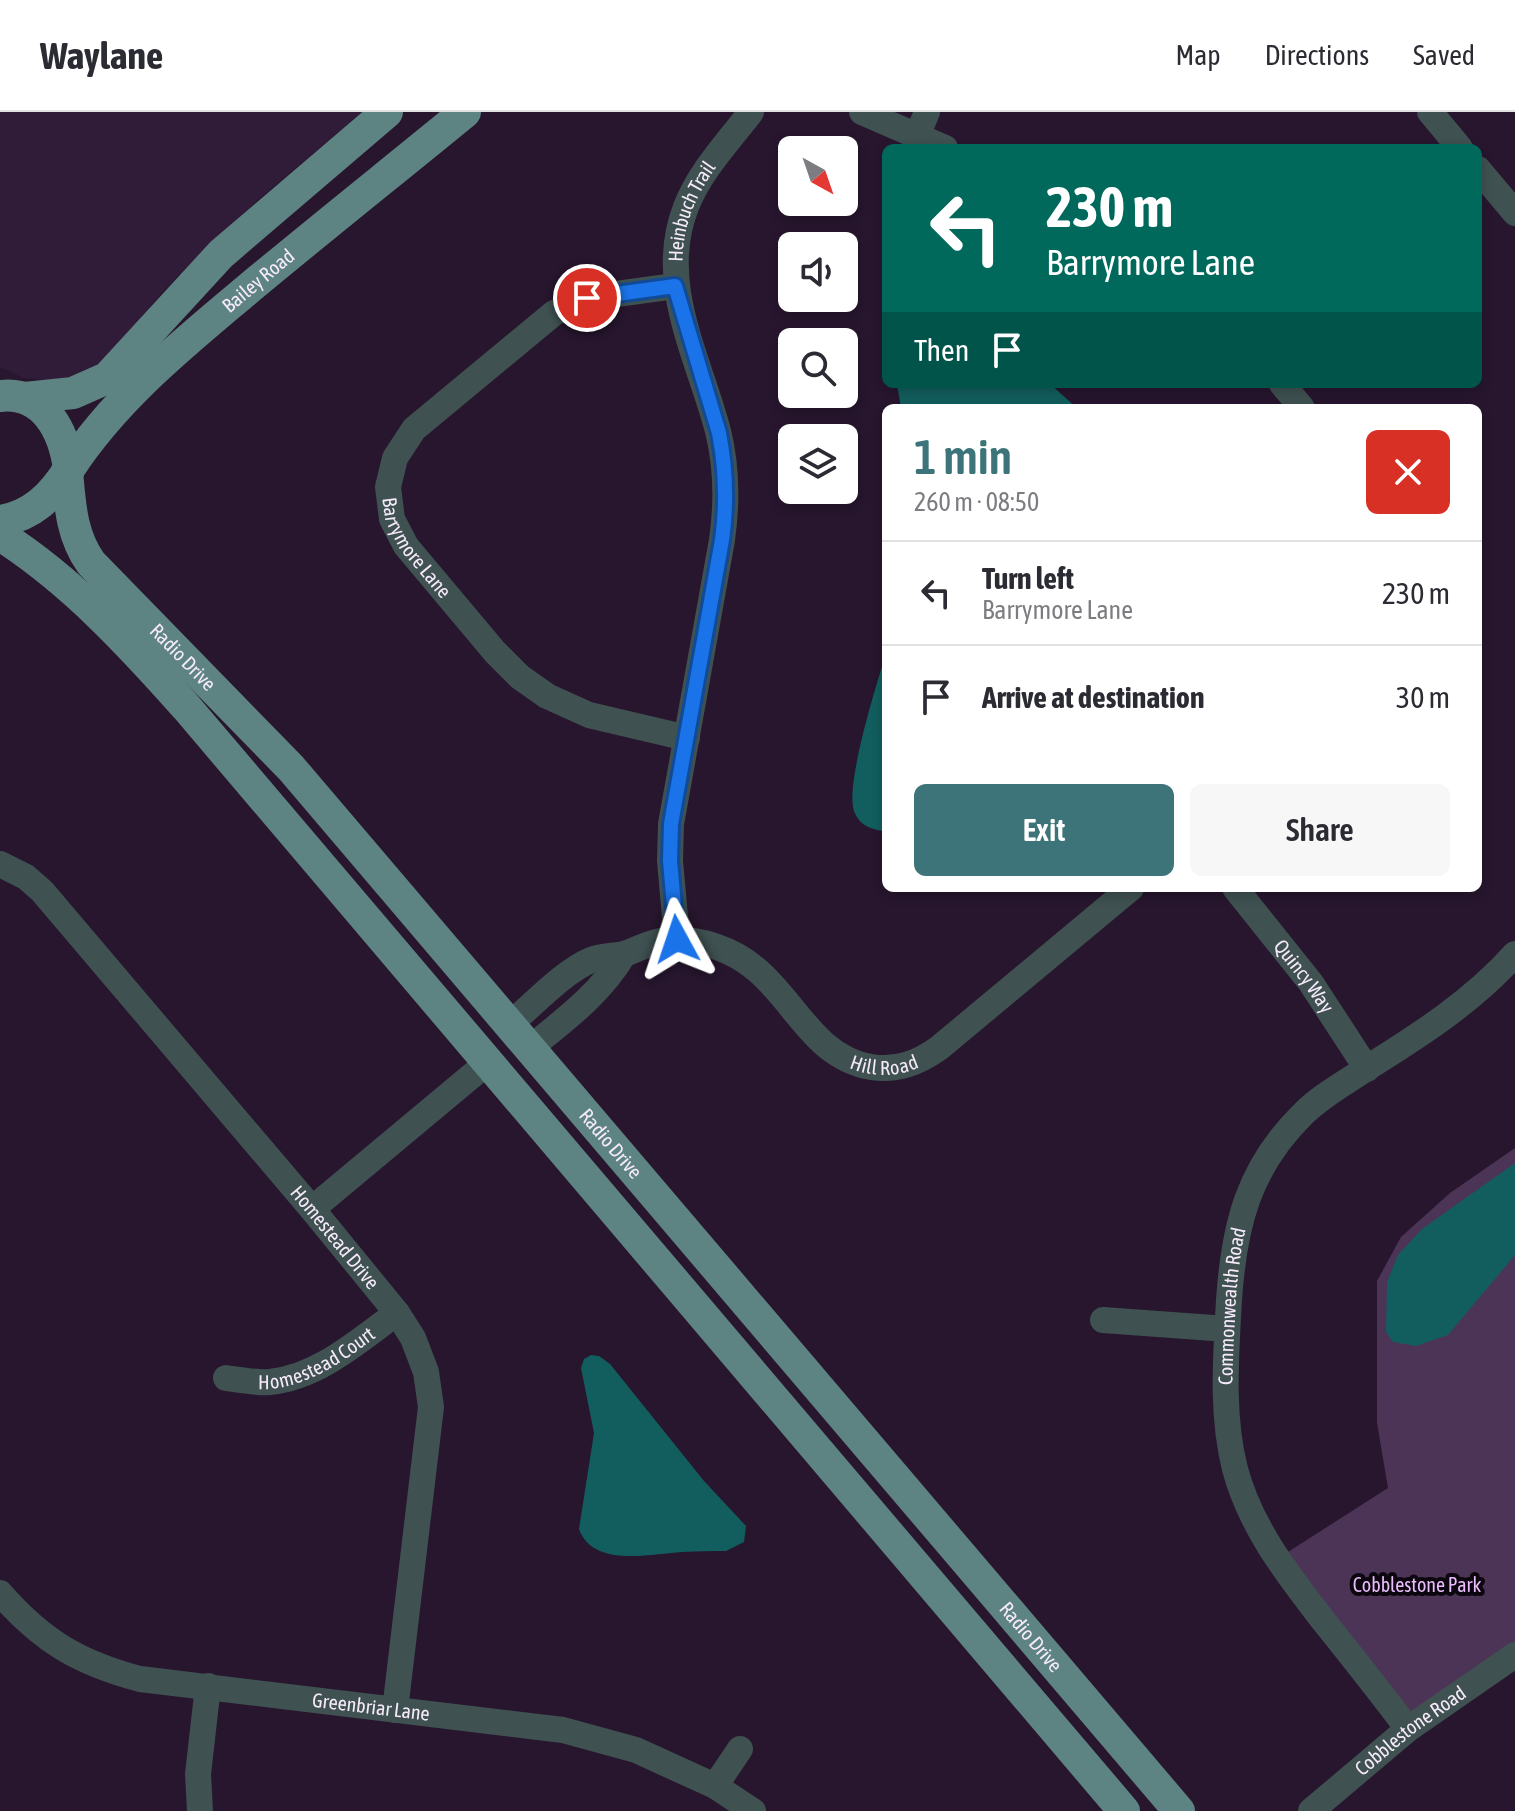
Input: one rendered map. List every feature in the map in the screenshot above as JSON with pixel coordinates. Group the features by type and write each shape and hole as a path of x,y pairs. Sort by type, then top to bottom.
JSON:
{"main road":[{"name":"Bailey Road","path":"12,393 73,393 107,378 221,254 387,112"},
{"name":"Bailey Road","path":"0,521 24,514 40,505 57,487 100,425 145,379 212,319 465,112"},
{"name":"Radio Drive","path":"12,393 41,408 56,423 64,440 73,525 91,563 291,768 1179,1811"},
{"name":"Radio Drive","path":"0,535 60,580 156,673 1124,1811"}],"street":[{"path":"383,179 440,112"},
{"name":"Heinbuch Trail","path":"677,939 670,835 722,540 725,487 719,433 675,286 679,230 689,200 707,168 751,112"},
{"path":"862,112 922,124 941,144"},
{"path":"1430,112 1457,144"},
{"path":"1482,174 1515,213"},
{"name":"Barrymore Lane","path":"675,286 587,298 554,313 414,429 397,452 388,487 392,519 406,546 495,652 520,677 547,696 589,715 687,738"},
{"path":"1285,388 1299,404"},
{"name":"Homestead Drive","path":"0,864 26,877 42,891 312,1209 397,1313 413,1338 426,1372 431,1407 395,1710"},
{"name":"Hill Road","path":"510,1024 593,959 677,939 708,945 741,959 762,974 831,1051 852,1062 890,1068 914,1063 939,1048 1126,892"},
{"name":"Quincy Way","path":"1238,892 1311,983 1367,1069"},
{"path":"530,1048 597,992 610,978 624,954"},
{"name":"Commonwealth Road","path":"1408,1729 1280,1565 1247,1503 1235,1469 1225,1397 1232,1256 1238,1223 1261,1169 1280,1140 1303,1114 1326,1094 1455,1010 1515,954"},
{"path":"312,1209 487,1063"},
{"name":"Homestead Court","path":"226,1378 269,1382 305,1374 397,1313"},
{"path":"1103,1320 1227,1329"},
{"name":"Greenbriar Lane","path":"0,1593 47,1640 73,1656 109,1671 140,1679 563,1730 636,1750 715,1786 753,1811"},
{"name":"Cobblestone Road","path":"1311,1811 1408,1729 1515,1655"},
{"path":"200,1811 198,1774 208,1686"},
{"path":"715,1786 740,1749"}],"shaded area":[{"path":"0,112 362,112 207,247 161,293 110,357 88,374 55,381 23,378 0,367"},
{"path":"898,388 1054,388 1072,404 900,404"},
{"path":"882,667 882,831 862,823 854,811 854,779 863,733"},
{"path":"1515,1163 1515,1255 1448,1335 1416,1346 1393,1342 1386,1332 1387,1282 1398,1255 1422,1229"},
{"path":"591,1355 599,1356 610,1364 704,1481 746,1526 744,1542 726,1551 624,1556 596,1549 586,1541 579,1529 594,1433 581,1368 584,1359"}],"green space":[{"name":"Cobblestone Park","path":"1515,1148 1515,1655 1408,1729 1277,1559 1388,1488 1377,1423 1377,1281 1401,1237 1450,1193"}],"route":[{"path":"587,298 675,286 719,433 723,456 726,495 722,540 672,813 670,861 677,939"}]}
